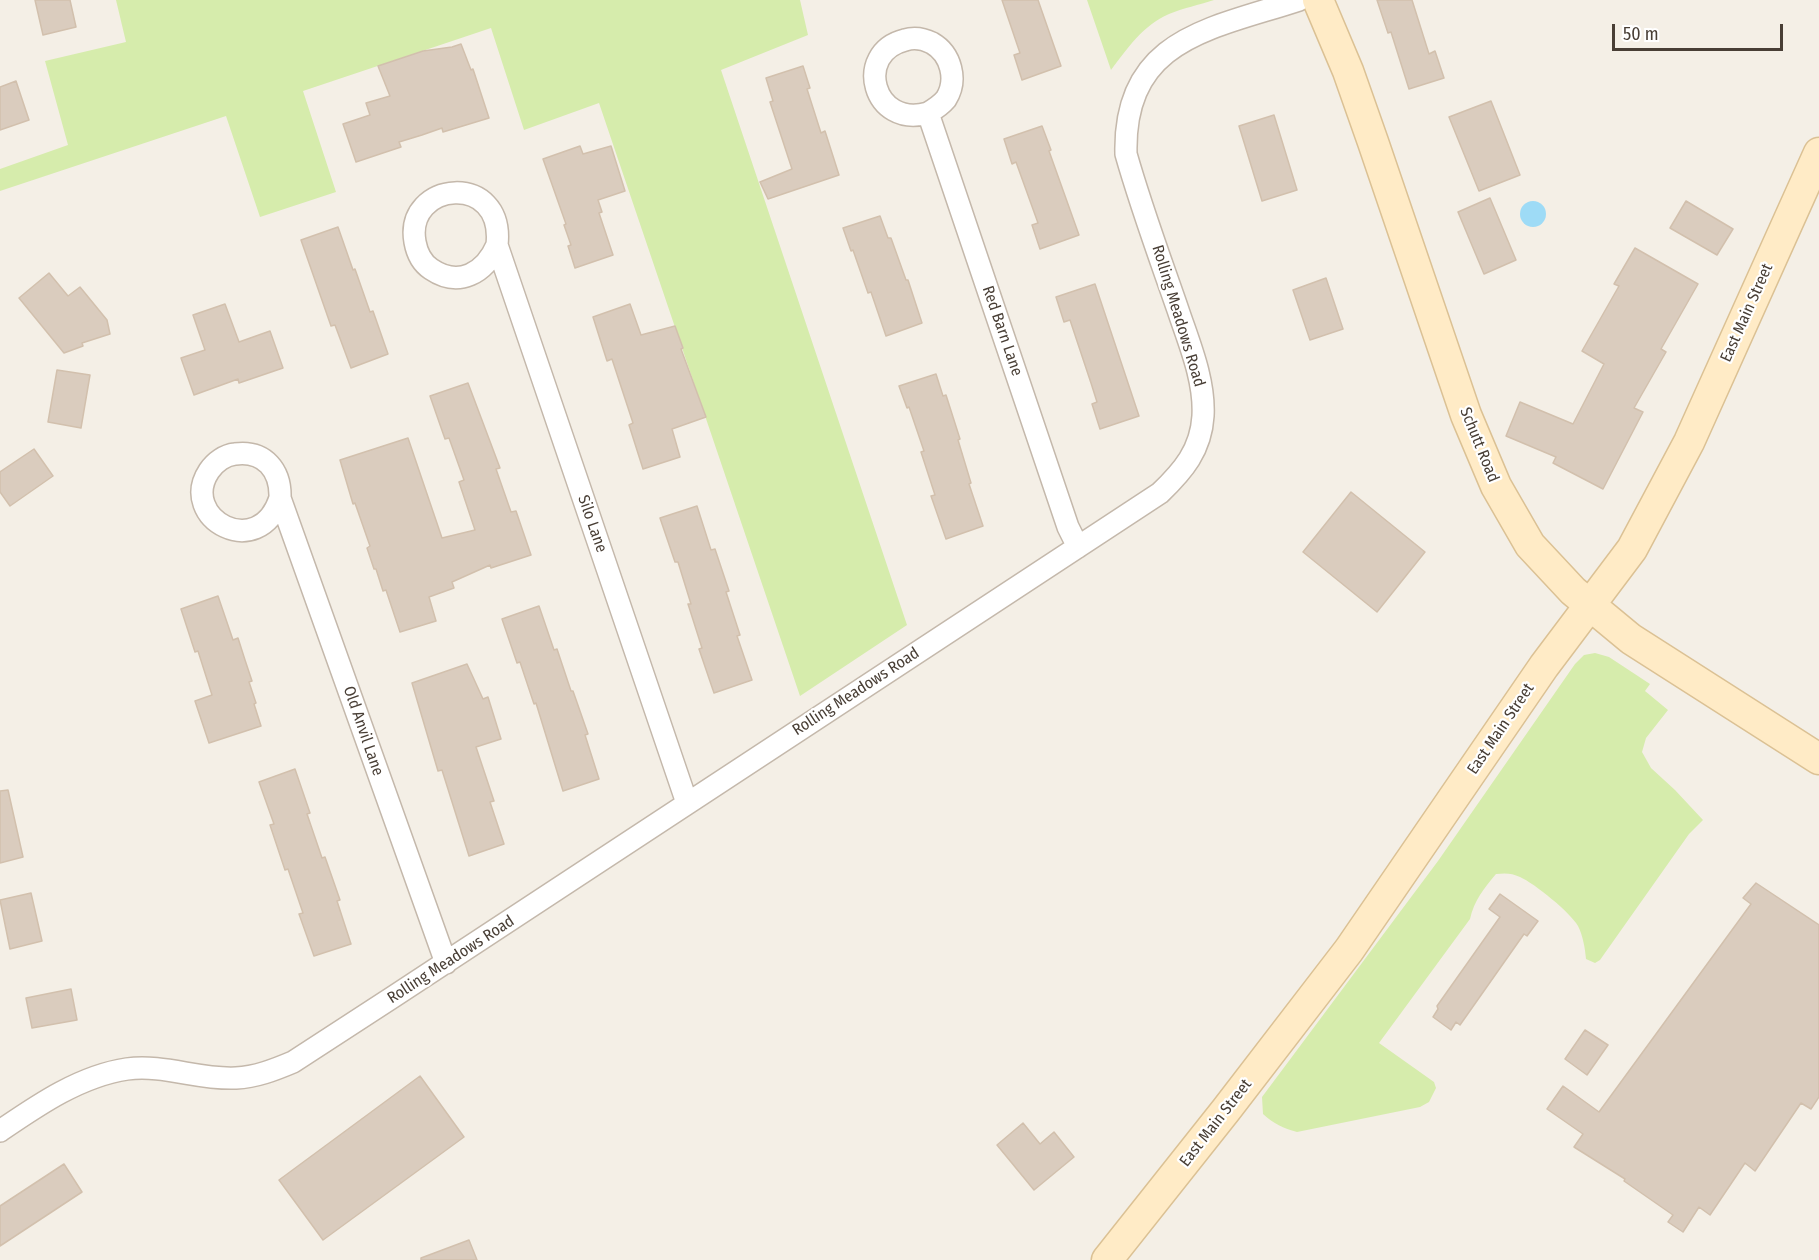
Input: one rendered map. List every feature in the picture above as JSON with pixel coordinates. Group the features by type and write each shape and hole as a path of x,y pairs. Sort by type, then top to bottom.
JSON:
{"main road":[{"name":"Schutt Road","path":"1318,0 1348,71 1374,142 1466,415 1496,486 1530,545 1573,591 1631,639 1819,759"},
{"name":"East Main Street","path":"1107,1260 1349,951 1544,666 1632,549 1689,442 1819,153"}],"street":[{"name":"Rolling Meadows Road","path":"2,1126 63,1091 91,1078 127,1069 174,1070 237,1078 265,1074 293,1062 1160,493 1180,474 1195,448 1203,417 1202,396 1193,357 1126,154 1128,116 1133,99 1151,68 1174,46 1204,31 1299,0"},
{"name":"Red Barn Lane","path":"928,113 1068,526 1078,547"},
{"name":"Silo Lane","path":"497,245 492,257 484,267 462,277 450,277 438,273 421,258 416,248 415,226 425,206 433,199 451,193 470,194 486,205 496,220 499,233 497,245 687,803"},
{"name":"Old Anvil Lane","path":"280,498 446,963"}],"green space":[{"path":"116,0 800,0 808,35 721,70 907,625 800,696 599,103 524,130 491,28 303,91 336,192 260,217 226,116 0,191 0,169 68,145 45,61 126,42"},
{"path":"1087,0 1214,0 1174,12 1151,24 1136,38 1111,70"},
{"path":"1595,653 1609,657 1650,684 1645,691 1668,710 1646,738 1642,752 1651,768 1703,820 1689,834 1600,960 1595,963 1586,959 1578,926 1560,906 1520,877 1496,874 1480,895 1470,919 1379,1043 1434,1082 1436,1088 1429,1102 1420,1107 1297,1132 1271,1120 1263,1114 1262,1097 1438,861 1575,664 1584,655"}],"water":[{"path":"1533,201 1542,205 1546,214 1542,223 1533,227 1524,223 1520,214 1524,205"}],"building":[{"path":"35,0 70,0 76,27 43,35"},
{"path":"1002,0 1038,0 1061,66 1022,80 1014,55 1020,53"},
{"path":"1377,0 1412,0 1429,54 1435,51 1444,78 1409,89 1391,32 1388,33"},
{"path":"461,44 471,70 473,69 489,118 443,132 442,128 399,142 401,147 356,162 343,124 370,115 366,103 390,96 378,66 423,51"},
{"path":"803,66 810,88 807,89 821,133 825,131 839,175 768,199 760,182 792,169 770,102 773,101 766,78"},
{"path":"16,81 29,120 0,130 0,87"},
{"path":"1491,101 1520,175 1479,191 1449,117"},
{"path":"1274,115 1297,190 1262,201 1239,126"},
{"path":"1042,126 1079,235 1040,249 1032,225 1038,223 1016,162 1012,164 1004,139"},
{"path":"580,146 583,154 611,146 625,191 598,200 602,212 599,213 613,255 575,268 568,246 571,245 564,225 566,224 543,159"},
{"path":"1490,198 1516,260 1484,274 1458,212"},
{"path":"1686,201 1733,229 1717,255 1670,228"},
{"path":"880,216 888,238 891,238 906,280 908,280 922,323 886,336 871,292 868,293 843,228"},
{"path":"338,227 388,354 351,368 335,325 331,326 301,240"},
{"path":"1635,248 1698,284 1661,349 1666,352 1634,408 1643,412 1603,489 1553,463 1556,457 1506,436 1520,402 1573,424 1604,364 1582,351 1619,286 1614,284"},
{"path":"49,273 68,296 80,287 107,320 110,334 82,343 83,346 64,353 19,298"},
{"path":"1326,278 1343,329 1310,340 1293,290"},
{"path":"1095,284 1139,416 1100,429 1092,404 1097,402 1070,320 1064,322 1056,297"},
{"path":"225,304 239,342 270,331 283,368 239,383 238,379 194,395 181,358 205,350 193,315"},
{"path":"630,304 641,335 675,326 706,417 672,429 680,457 643,469 629,425 633,423 612,359 607,361 593,317"},
{"path":"57,370 90,375 81,428 48,422"},
{"path":"936,374 943,396 946,395 960,439 958,440 971,483 969,484 983,526 946,539 931,496 935,495 921,452 924,451 899,386"},
{"path":"468,383 500,468 496,469 511,512 516,511 531,555 491,568 490,565 452,582 454,588 429,597 436,621 400,632 386,590 383,591 376,569 374,569 367,548 370,546 355,503 353,504 340,460 408,438 442,538 475,530 459,482 464,480 449,438 445,439 430,396"},
{"path":"34,449 53,476 10,506 0,492 0,472"},
{"path":"1351,492 1425,552 1377,612 1303,552"},
{"path":"697,506 711,550 715,549 729,591 726,592 740,635 737,636 752,680 714,693 699,649 702,648 688,604 691,604 678,562 675,562 660,518"},
{"path":"218,596 233,640 238,638 252,681 249,682 261,726 209,743 195,701 212,695 181,609"},
{"path":"539,606 588,734 585,735 599,779 563,791 536,703 534,704 520,662 517,663 502,619"},
{"path":"467,664 483,699 488,697 501,739 476,747 494,801 490,802 504,844 469,856 442,770 438,771 412,683"},
{"path":"295,769 322,858 325,857 340,900 337,901 351,944 314,956 299,914 303,913 270,825 274,824 259,782"},
{"path":"8,790 23,857 0,863 0,791"},
{"path":"1756,883 1819,925 1819,1097 1811,1109 1801,1103 1755,1171 1745,1163 1710,1215 1699,1207 1683,1232 1668,1222 1673,1215 1624,1181 1625,1179 1574,1147 1583,1134 1547,1109 1563,1086 1599,1112 1751,904 1743,898"},
{"path":"31,893 42,941 10,949 0,900"},
{"path":"1500,894 1538,921 1527,936 1524,934 1460,1025 1456,1022 1451,1030 1433,1017 1438,1009 1437,1006 1500,917 1489,909"},
{"path":"71,989 77,1020 32,1028 26,998"},
{"path":"1585,1030 1608,1045 1587,1075 1565,1059"},
{"path":"420,1076 464,1137 323,1240 279,1180"},
{"path":"1023,1123 1040,1144 1054,1132 1074,1157 1034,1190 997,1145"},
{"path":"64,1164 82,1192 0,1246 0,1206"},
{"path":"469,1240 477,1260 421,1260 421,1258"}]}
